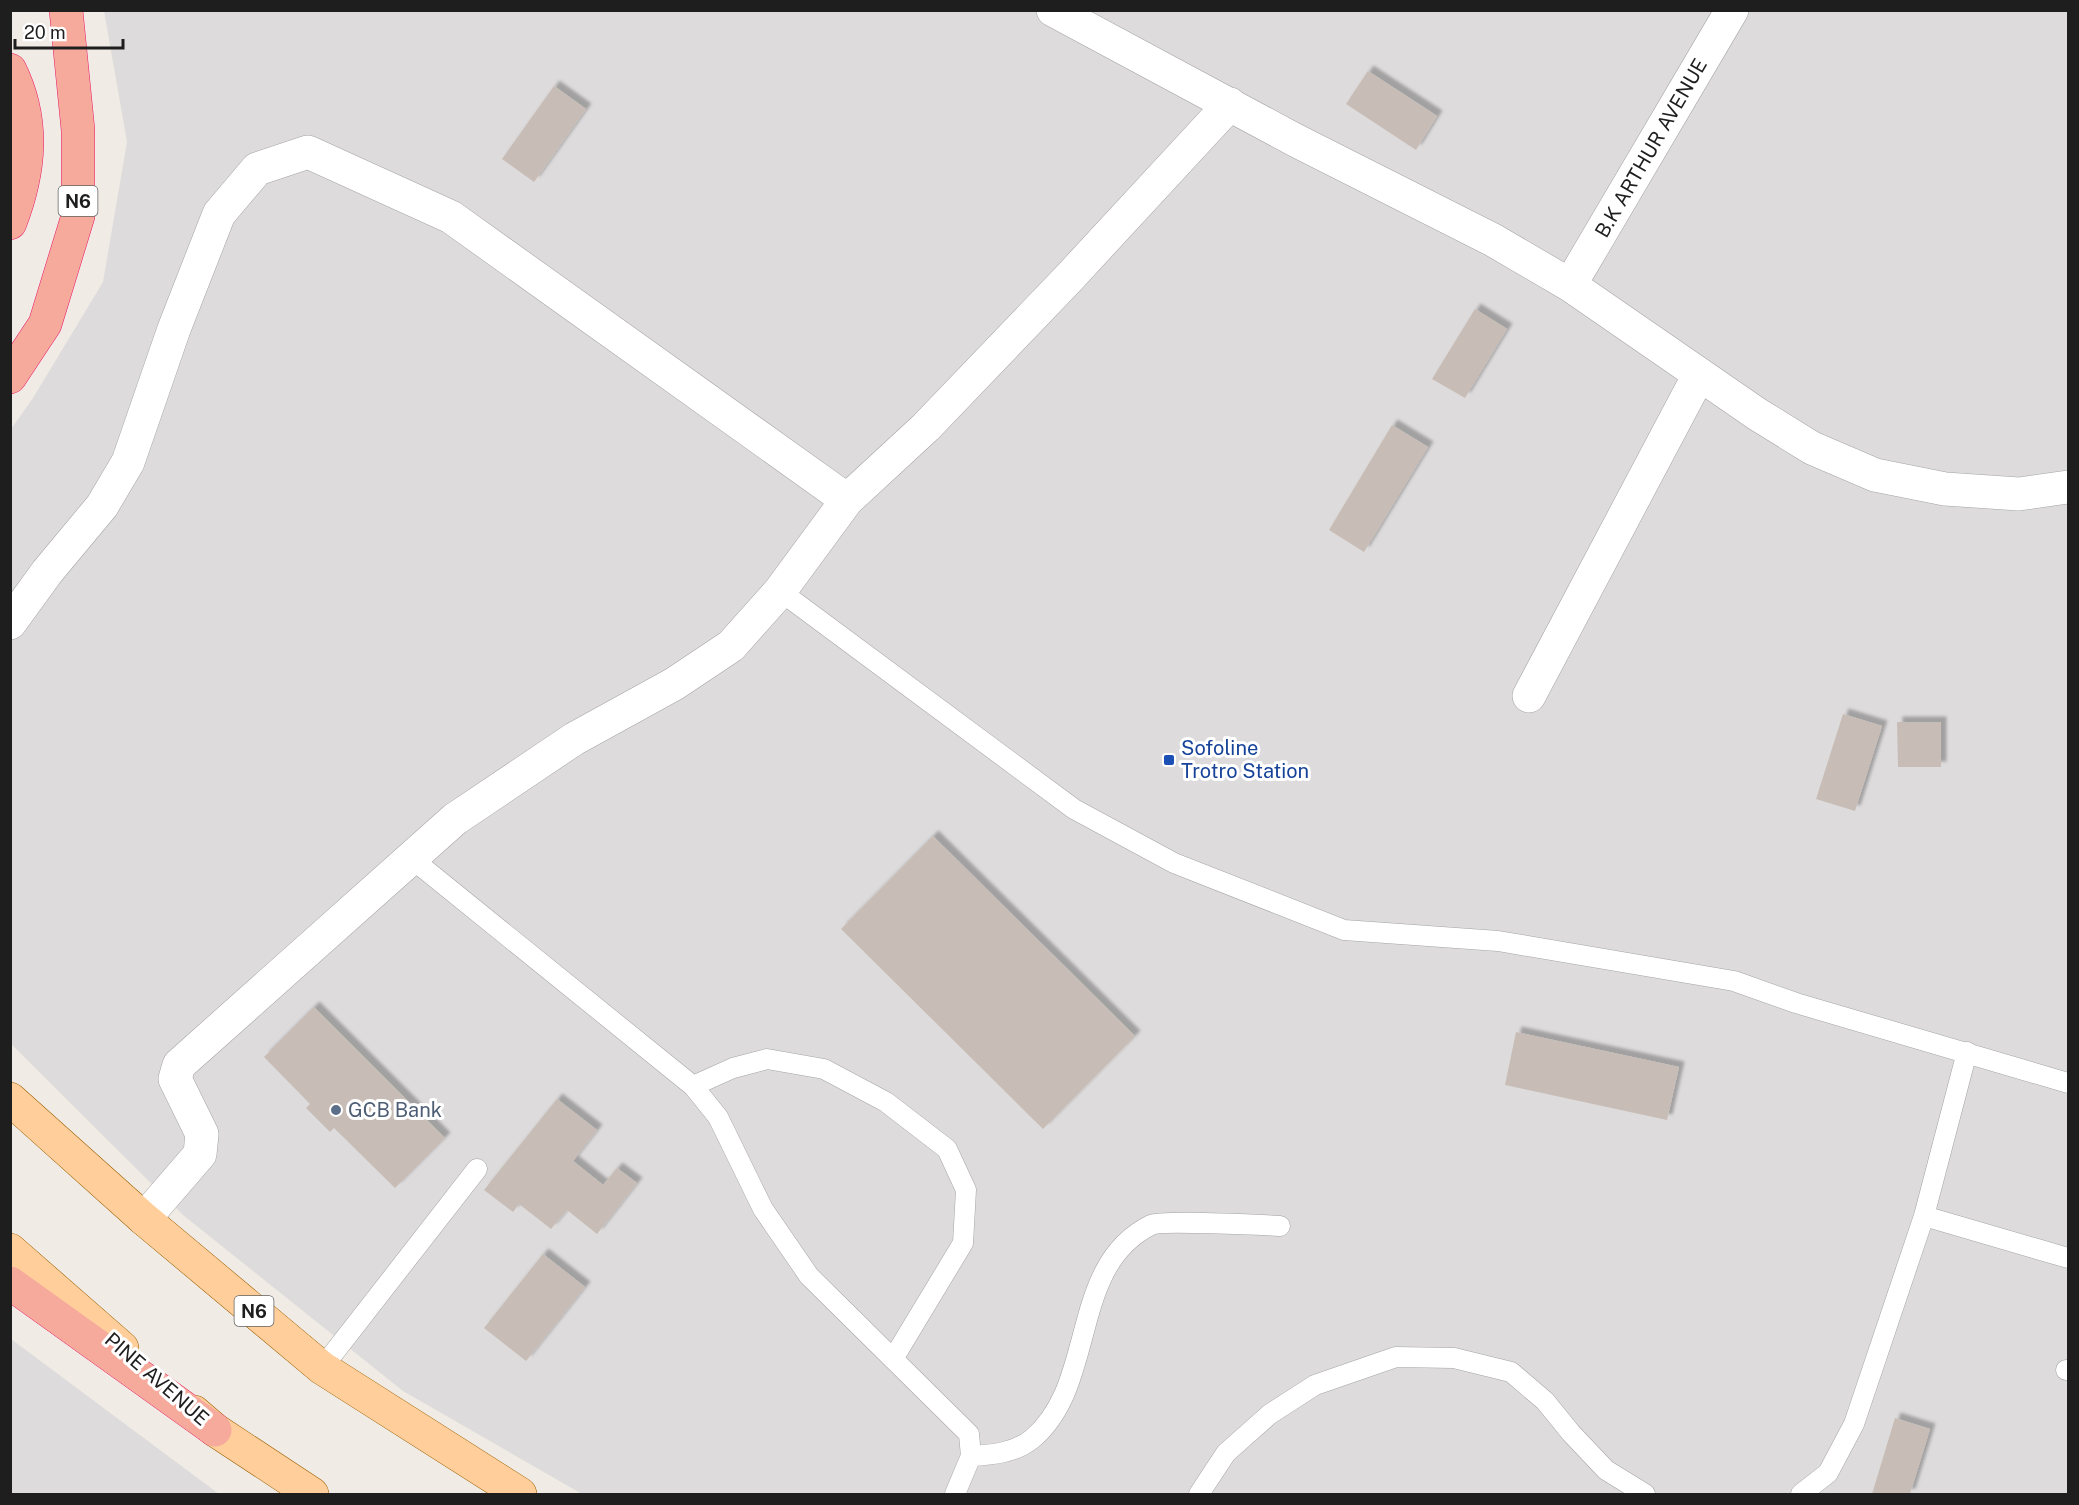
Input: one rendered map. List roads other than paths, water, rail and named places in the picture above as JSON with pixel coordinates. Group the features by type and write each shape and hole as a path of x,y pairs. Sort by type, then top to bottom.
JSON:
{"highway":[{"name":"N6","path":"10,377 45,324 78,216 78,130 66,10"},
{"path":"10,70 28,138 23,188 10,223"},
{"path":"10,1283 215,1430"}],"main road":[{"name":"N6","path":"10,1099 144,1220 322,1368 520,1494"},
{"name":"PINE AVENUE","path":"10,1250 215,1430 312,1494"}],"street":[{"path":"1053,10 1493,240 1570,285 1699,375 1812,448 1875,475 1945,489 2019,494 2068,487"},
{"name":"B.K ARTHUR AVENUE","path":"1570,285 1732,10"},
{"path":"144,1220 200,1154 203,1142 202,1134 175,1079 179,1065 455,819 574,739 674,684 731,646 780,591 847,500 926,428 1230,104"},
{"path":"10,622 47,572 102,506 128,462 174,329 219,214 257,169 308,152 451,217 847,500"},
{"path":"1529,696 1699,375"}],"lane":[{"path":"780,591 1074,809 1174,863 1344,930 1498,941 1734,981 1796,1003 2068,1083"},
{"path":"411,858 693,1086 718,1117 763,1209 808,1276 969,1434 971,1456 955,1494"},
{"path":"1801,1494 1828,1473 1854,1424 1924,1216 1967,1052"},
{"path":"693,1086 734,1068 767,1059 824,1069 886,1102 947,1149 966,1190 963,1243 893,1359"},
{"path":"322,1368 477,1169"},
{"path":"1924,1216 2068,1258"},
{"path":"971,1456 1001,1454 1031,1440 1060,1405 1080,1347 1097,1286 1116,1252 1153,1224 1280,1226"},
{"path":"1199,1494 1226,1454 1270,1414 1315,1385 1396,1357 1454,1358 1511,1372 1545,1401 1570,1433 1606,1470 1644,1494"}],"place":[{"name":"Sofoline Trotro Station","path":"1169,760"},
{"name":"GCB Bank","path":"336,1110"}]}
